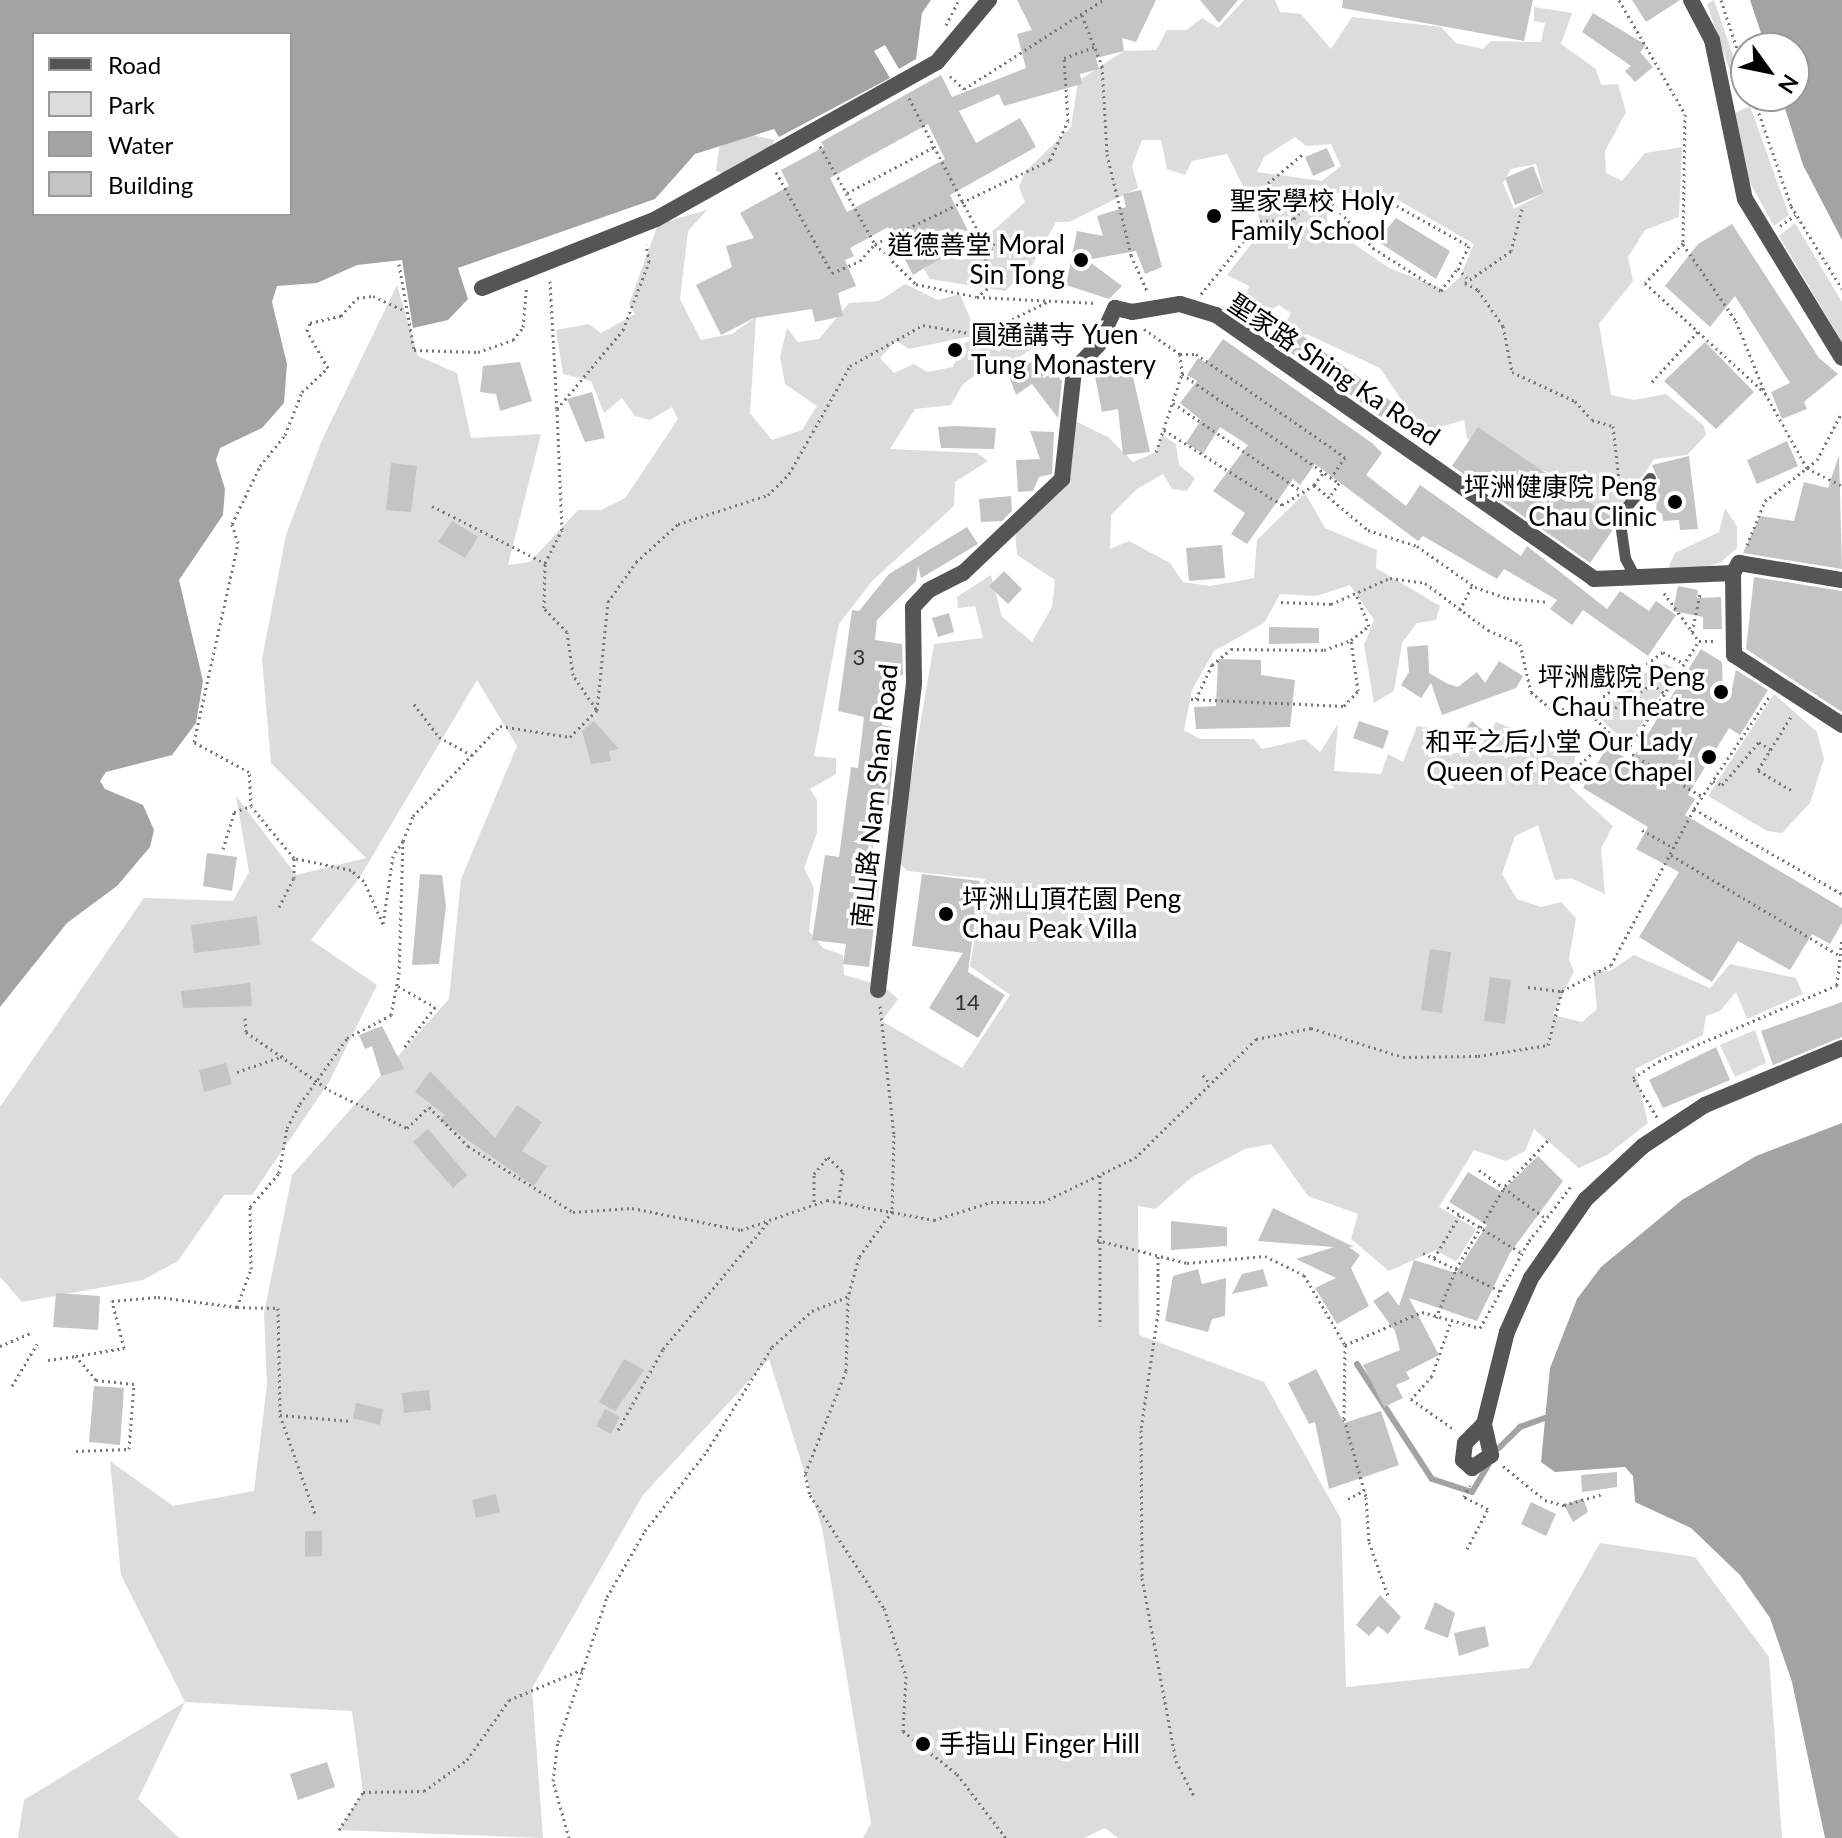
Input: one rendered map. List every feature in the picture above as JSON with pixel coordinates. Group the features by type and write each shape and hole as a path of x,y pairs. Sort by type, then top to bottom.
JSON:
{"street":[{"path":"482,288 643,224 937,62 989,0"},
{"path":"1691,0 1712,40 1745,199 1842,358"},
{"name":"聖家路 Shing Ka Road","path":"1115,308 1132,312 1154,306 1193,306 1216,315 1594,579 1704,574 1736,568 1842,580"},
{"name":"南山路 Nam Shan Road","path":"878,990 914,683 913,607 929,590 963,573 1062,479 1074,370 1098,345 1115,308"},
{"path":"1736,568 1731,640 1734,655 1842,725"},
{"path":"1483,1425 1465,1443 1463,1460 1479,1468 1491,1455 1483,1425 1507,1332 1531,1278 1586,1199 1643,1146 1705,1105 1842,1048"}],"lane":[{"path":"1643,577 1618,531 1627,502 1650,478"}],"path":[{"path":"937,62 964,89 1103,0"},
{"path":"1619,0 1685,114 1683,243 1736,321 1765,393 1807,468 1842,486"},
{"path":"1721,0 1732,32"},
{"path":"1082,15 1102,66 1107,154 1131,255 1154,306"},
{"path":"768,157 832,273 860,261 875,244 1050,160 1068,121 1064,58 1095,47"},
{"path":"901,82 979,233 994,243 984,264 992,285 977,297"},
{"path":"1759,112 1791,206 1842,289"},
{"path":"812,132 875,244 916,284 977,297 1049,301 1076,298 1115,308"},
{"path":"847,193 934,147"},
{"path":"1294,219 1268,183 1302,155"},
{"path":"1193,306 1260,221 1294,219 1320,190 1328,194 1381,197 1469,246 1441,291 1373,248 1328,194"},
{"path":"1467,278 1511,251 1522,209"},
{"path":"557,409 623,330 649,262 643,224"},
{"path":"1683,243 1645,283 1700,329 1765,393"},
{"path":"550,261 562,530 545,563 544,608 567,632 573,675 597,710"},
{"path":"399,264 403,310 414,350 491,350 523,327 528,270"},
{"path":"1458,268 1503,326 1512,372 1575,401 1592,420 1613,426 1627,502"},
{"path":"403,310 373,296 357,298 341,316 310,323 312,348 328,368 302,392 285,435 260,466 232,524 238,543 194,742 249,772 251,806 294,858 351,870 364,881 383,924 393,856 413,816 500,726 570,737 597,710 608,602 636,562 678,524 768,495 789,474 850,366 923,325 980,335 1049,301"},
{"path":"1141,327 1180,354 1196,354 1345,457 1331,478"},
{"path":"1652,382 1700,329"},
{"path":"1156,452 1182,374 1180,354"},
{"path":"1182,374 1339,483 1330,496"},
{"path":"1173,403 1300,490"},
{"path":"1736,568 1765,501 1807,468 1842,412"},
{"path":"1164,430 1282,505 1300,490 1314,485 1323,473"},
{"path":"1314,485 1368,530 1417,546 1472,585 1507,598 1549,602"},
{"path":"432,506 545,563"},
{"path":"1692,632 1704,574"},
{"path":"1643,577 1699,641"},
{"path":"1281,602 1331,604 1390,578 1411,579 1520,644 1531,692 1550,708 1587,710 1663,652 1683,663"},
{"path":"1460,610 1472,585"},
{"path":"1351,640 1358,691 1344,706 1194,699 1212,665 1231,649 1324,650 1351,640 1369,626 1356,593"},
{"path":"1699,641 1731,640"},
{"path":"1627,751 1699,641"},
{"path":"1599,701 1610,711 1652,684 1664,693"},
{"path":"1528,987 1562,991 1611,965 1694,809 1778,684"},
{"path":"414,704 439,737 472,755"},
{"path":"1791,790 1758,770 1798,705"},
{"path":"1587,710 1627,751 1703,797"},
{"path":"1580,764 1610,737"},
{"path":"1713,781 1722,785 1759,742 1771,750"},
{"path":"223,849 234,812 251,806"},
{"path":"1694,809 1842,894"},
{"path":"1642,830 1673,847"},
{"path":"237,1307 251,1269 250,1207 279,1173 287,1128 347,1038 391,1015 397,985 403,841"},
{"path":"1671,855 1839,955"},
{"path":"279,907 294,878 294,858"},
{"path":"1659,1121 1633,1078 1659,1061 1837,985 1842,938"},
{"path":"397,985 435,1007 402,1050"},
{"path":"878,990 894,1135 892,1211 859,1257 848,1297 846,1371 833,1415 809,1454 810,1495 884,1608 906,1676 903,1731 957,1774 1006,1838"},
{"path":"245,1018 246,1032 317,1080 407,1128 429,1107 468,1146 573,1212 632,1208 741,1230 814,1203 838,1202 934,1220 991,1202 1043,1202 1135,1158 1256,1039 1311,1028 1403,1057 1478,1056 1548,1045 1562,991"},
{"path":"237,1072 283,1056"},
{"path":"1203,1075 1210,1084"},
{"path":"1436,1318 1456,1269 1505,1186 1550,1138"},
{"path":"814,1203 814,1174 828,1157 843,1172 838,1202"},
{"path":"1479,1170 1545,1218"},
{"path":"1100,1175 1097,1240 1100,1326"},
{"path":"1447,1207 1523,1254"},
{"path":"1434,1258 1460,1215"},
{"path":"618,1430 663,1349 768,1222"},
{"path":"1097,1240 1187,1263 1265,1256 1304,1275 1345,1345 1344,1419 1365,1490 1369,1542 1388,1596"},
{"path":"1423,1253 1502,1292"},
{"path":"1158,1256 1158,1313 1141,1430 1142,1578 1176,1761 1195,1798"},
{"path":"48,1360 124,1348 112,1301 158,1297 237,1307 278,1308 280,1415 315,1514"},
{"path":"569,1838 553,1781 558,1742 607,1597 645,1531 707,1451 772,1347 812,1311 848,1297"},
{"path":"1345,1345 1422,1312 1457,1324"},
{"path":"1450,1324 1432,1376 1411,1399 1459,1432 1483,1425"},
{"path":"0,1346 30,1333"},
{"path":"12,1386 37,1344"},
{"path":"76,1356 96,1380 134,1384 129,1449 76,1451"},
{"path":"280,1415 351,1421"},
{"path":"1491,1455 1545,1500 1564,1505 1603,1494"},
{"path":"1467,1549 1488,1509 1464,1497 1469,1486"},
{"path":"1348,1499 1365,1490"},
{"path":"339,1830 363,1792 424,1791 467,1760 509,1700 583,1669"}],"green space":[{"path":"1244,0 1275,0 1280,12 1301,14 1331,49 1352,17 1441,27 1456,43 1483,49 1491,41 1541,42 1545,23 1534,21 1534,7 1572,13 1561,44 1596,69 1601,85 1618,84 1626,112 1605,151 1606,173 1622,181 1645,153 1682,147 1679,217 1645,230 1628,257 1633,281 1599,324 1611,395 1634,400 1666,394 1704,426 1706,435 1687,455 1654,459 1613,519 1584,499 1575,480 1488,454 1467,438 1464,420 1437,428 1430,444 1391,424 1405,405 1380,368 1307,334 1284,341 1280,333 1291,313 1279,305 1264,315 1251,308 1241,317 1249,286 1227,275 1264,228 1227,154 1192,161 1185,175 1167,169 1161,140 1142,140 1132,166 1138,188 1069,222 1056,222 1033,264 1005,291 930,279 924,269 942,250 994,230 1025,202 1019,187 1025,172 1071,127 1078,81 1124,51 1156,50 1167,30 1186,30 1202,18 1218,28","holes":["1295,137 1306,146 1331,144 1341,166 1322,181 1257,172 1264,157","1536,164 1544,193 1514,209 1503,183 1511,169","1324,192 1391,196 1474,244 1460,277 1446,290 1389,268 1328,226"]},
{"path":"1714,0 1730,47 1730,72 1707,4"},
{"path":"1752,112 1789,215 1774,226 1744,172 1735,113"},
{"path":"738,132 775,140 767,153 726,174 716,171 719,148"},
{"path":"707,210 688,231 680,299 701,340 732,334 756,317 750,413 772,440 802,430 817,406 785,384 780,357 787,328 798,342 819,339 849,303 879,301 905,284 938,300 960,294 977,335 909,349 896,341 880,358 894,373 914,364 927,372 953,367 964,343 1022,323 1035,328 1035,346 1012,363 987,367 963,384 951,405 915,409 890,449 977,453 988,461 955,482 954,506 872,581 839,624 814,756 836,758 836,774 810,789 817,800 817,833 804,868 814,888 809,931 823,948 843,955 844,975 883,986 898,999 882,1021 962,1068 1010,995 970,966 985,879 907,871 897,860 934,644 983,638 975,606 958,608 957,597 991,575 1002,617 1032,642 1052,607 1055,580 1017,555 1015,531 1057,476 1073,420 1108,437 1133,462 1156,452 1162,435 1176,444 1179,465 1195,478 1187,491 1172,489 1163,474 1137,489 1111,515 1110,549 1129,541 1170,563 1183,582 1210,586 1254,578 1257,540 1305,493 1325,528 1377,550 1376,568 1440,606 1436,620 1417,623 1402,643 1394,691 1374,703 1364,645 1374,620 1350,585 1316,596 1280,594 1264,623 1214,651 1192,690 1184,730 1200,739 1254,739 1262,749 1305,739 1320,752 1338,724 1334,771 1381,774 1388,754 1403,762 1417,726 1436,729 1449,754 1478,750 1496,722 1544,742 1578,741 1570,787 1613,826 1601,848 1605,894 1571,878 1555,880 1538,825 1515,836 1502,874 1517,899 1541,907 1561,902 1576,918 1569,960 1574,971 1553,1015 1582,1022 1597,1009 1593,970 1610,971 1634,955 1710,988 1730,964 1796,978 1803,994 1747,1019 1736,992 1720,1011 1706,1016 1703,1035 1635,1069 1648,1123 1607,1155 1579,1168 1534,1129 1525,1151 1506,1161 1474,1150 1439,1207 1476,1229 1456,1262 1436,1250 1389,1271 1351,1239 1358,1214 1308,1196 1271,1144 1245,1149 1192,1177 1155,1209 1138,1206 1139,1335 1264,1382 1341,1519 1346,1687 1529,1668 1600,1543 1695,1557 1769,1657 1782,1838 1118,1838 1105,1828 1084,1838 863,1838 871,1823 822,1528 769,1359 643,1495 532,1688 543,1838 339,1830 363,1792 352,1711 185,1702 121,1575 110,1461 173,1506 254,1491 267,1385 264,1313 292,1175 449,999 461,879 517,746 477,680 360,877 311,940 377,985 329,1082 252,1195 224,1195 178,1261 143,1280 22,1302 0,1277 0,1107 144,898 233,901 249,872 236,796 296,875 366,858 271,763 262,659 286,535 322,440 397,285 418,356 457,373 471,438 541,434 508,565 530,562 578,510 601,510 625,498 678,419 672,407 650,420 635,416 622,398 604,413 591,381 563,374 556,330 589,324 601,333 635,314 629,304 658,224"},
{"path":"1795,223 1842,302 1842,342 1779,236"},
{"path":"1725,508 1737,526 1737,548 1721,562 1677,577 1669,566 1675,553 1719,532"},
{"path":"1666,664 1676,670 1628,745 1595,713 1653,667"},
{"path":"1774,694 1817,732 1824,759 1810,803 1782,833 1767,831 1708,796"},
{"path":"1755,1030 1766,1063 1735,1077 1720,1045"},
{"path":"185,1702 138,1799 179,1838 18,1838 24,1800"}],"water":[{"path":"0,0 931,0 922,13 916,59 899,69 885,45 874,51 890,78 779,137 774,129 695,154 655,199 458,268 468,299 448,320 413,328 402,260 357,265 317,283 277,286 272,302 287,364 284,403 262,428 220,448 216,460 225,489 223,515 179,580 203,681 196,723 172,755 106,772 100,781 105,789 143,805 154,830 150,847 117,886 67,923 0,1007"},
{"path":"1750,0 1842,0 1842,240 1803,165 1786,112 1810,112 1810,32 1761,32"},
{"path":"1842,1123 1842,1838 1825,1838 1792,1682 1770,1618 1740,1575 1691,1528 1635,1502 1633,1476 1625,1467 1555,1472 1541,1462 1550,1368 1577,1299 1601,1267 1682,1200 1756,1156"}],"building":[{"path":"1017,0 1156,0 1136,42 1122,38 1124,51 1096,58 1099,69 1080,74 1082,84 1004,106 999,94 959,111 976,143 1020,118 1036,147 950,195 972,239 913,275 888,227 850,248 854,256 845,260 856,286 838,293 843,316 815,322 812,309 754,318 721,335 696,285 732,267 726,246 754,238 740,213 789,186 781,170 824,147 821,142 941,75 952,97 1026,68 1017,34 1032,30","holes":["928,124 945,159 847,212 830,178"]},
{"path":"1200,0 1238,0 1219,23"},
{"path":"1343,0 1533,0 1524,41 1342,8"},
{"path":"1632,0 1680,0 1646,22"},
{"path":"1593,13 1646,45 1640,52 1653,67 1635,82 1625,71 1631,66 1582,32"},
{"path":"1327,148 1335,166 1313,176 1305,157"},
{"path":"1533,166 1544,193 1515,205 1505,178"},
{"path":"1141,190 1162,267 1145,274 1136,251 1087,260 1122,286 1109,299 1066,285 1077,231 1103,236 1097,216 1126,207 1123,194"},
{"path":"1396,218 1450,251 1436,279 1377,241"},
{"path":"1732,224 1819,358 1838,374 1804,402 1807,409 1782,419 1771,392 1790,383 1735,296 1710,327 1665,286 1698,244"},
{"path":"1300,334 1399,407 1388,422 1288,351"},
{"path":"1223,339 1372,443 1382,453 1366,475 1406,506 1420,485 1521,556 1527,546 1607,609 1620,591 1649,611 1656,601 1676,615 1648,656 1583,610 1572,625 1550,609 1557,600 1504,569 1497,579 1423,536 1418,541 1315,464 1300,485 1293,479 1247,544 1231,534 1245,513 1213,491 1248,445 1220,427 1203,454 1186,443 1201,420 1180,403 1197,381 1187,375 1198,358 1206,363"},
{"path":"1705,342 1754,392 1716,429 1664,381"},
{"path":"1039,357 1048,372 1040,378 1056,374 1062,381 1058,418 1032,384 1016,395 1009,376"},
{"path":"1129,359 1150,452 1123,455 1118,409 1102,412 1093,366"},
{"path":"520,362 532,401 500,411 496,394 480,392 483,366"},
{"path":"592,392 605,438 585,442 567,399"},
{"path":"938,427 996,428 994,449 941,448"},
{"path":"1478,427 1611,517 1612,531 1590,563 1452,466"},
{"path":"1030,431 1054,432 1052,474 1039,477 1033,491 1018,492 1016,460 1040,459"},
{"path":"1787,441 1798,466 1757,484 1747,460"},
{"path":"1839,455 1842,569 1743,553 1760,516 1794,521 1804,482 1828,488"},
{"name":"坪洲健康院 Peng Chau Clinic","path":"1689,456 1698,529 1680,530 1679,520 1663,521 1662,513 1656,514 1658,479 1652,465"},
{"path":"391,463 417,466 411,512 386,510"},
{"path":"1011,496 1012,511 1002,521 981,522 979,499"},
{"path":"452,521 478,537 465,558 438,542"},
{"path":"967,527 978,544 921,578 918,566 916,581 877,620 875,640 902,644 903,675 894,676 882,725 893,727 892,771 889,805 879,804 869,876 880,877 869,967 843,964 846,944 812,940 825,855 839,857 851,767 858,768 864,717 838,711 852,610 859,611 889,574"},
{"path":"1222,545 1225,578 1189,581 1186,548"},
{"path":"1004,571 1022,589 1008,604 989,586"},
{"path":"1754,577 1842,591 1842,712 1746,649"},
{"path":"1678,586 1698,590 1697,598 1721,597 1722,629 1703,629 1703,617 1673,611"},
{"path":"949,613 954,632 938,637 932,618"},
{"path":"1269,627 1319,628 1319,643 1269,644"},
{"path":"1428,645 1429,673 1448,684 1458,687 1477,672 1485,683 1499,661 1523,676 1516,688 1442,715 1431,683 1421,698 1401,685 1409,672 1407,647"},
{"path":"1701,649 1722,662 1723,697 1730,698 1736,670 1768,690 1740,735 1729,728 1688,795 1695,799 1685,815 1842,908 1842,923 1830,944 1812,934 1790,970 1738,941 1712,982 1639,937 1679,872 1636,849 1648,827 1583,788 1607,747 1631,761"},
{"path":"1218,659 1261,660 1261,675 1295,680 1290,727 1196,729 1194,707 1216,706"},
{"path":"594,721 619,749 609,751 611,761 591,764 582,731"},
{"path":"1359,721 1389,731 1383,749 1353,738"},
{"path":"1472,721 1486,733 1472,750 1458,738"},
{"path":"207,853 237,857 232,891 203,886"},
{"path":"420,874 442,875 446,906 439,964 412,965"},
{"path":"922,874 980,881 968,972 1005,995 978,1038 929,1008 963,953 912,946"},
{"path":"257,916 260,945 194,953 191,925"},
{"path":"1430,949 1451,952 1442,1013 1421,1010"},
{"path":"1490,977 1511,980 1505,1024 1484,1021"},
{"path":"250,983 252,1006 183,1008 181,991"},
{"path":"1842,1002 1842,1037 1773,1065 1761,1031"},
{"path":"382,1026 404,1069 381,1076 372,1046 365,1049 359,1035"},
{"path":"1716,1047 1730,1080 1663,1108 1649,1080"},
{"path":"226,1063 232,1084 204,1092 199,1070"},
{"path":"430,1071 495,1138 517,1105 542,1122 522,1151 547,1166 534,1186 439,1120 445,1115 415,1092"},
{"path":"428,1129 467,1175 453,1188 413,1142"},
{"path":"1538,1156 1563,1181 1510,1253 1477,1321 1409,1298 1439,1355 1406,1372 1410,1379 1396,1385 1403,1398 1384,1407 1363,1365 1400,1350 1395,1331 1373,1301 1388,1291 1399,1306 1414,1260 1456,1273 1487,1225 1449,1202 1468,1172 1501,1192"},
{"path":"1273,1208 1354,1247 1349,1247 1360,1255 1351,1268 1369,1306 1337,1324 1315,1288 1336,1278 1296,1259 1334,1247 1258,1241"},
{"path":"1171,1221 1227,1227 1227,1246 1171,1250"},
{"path":"1198,1269 1202,1284 1226,1278 1225,1316 1212,1319 1208,1332 1165,1321 1173,1276"},
{"path":"1263,1269 1268,1286 1232,1294 1242,1274"},
{"path":"56,1293 100,1296 98,1330 53,1327"},
{"path":"624,1359 644,1370 615,1411 599,1402"},
{"path":"1316,1369 1344,1423 1381,1411 1399,1465 1329,1489 1315,1422 1309,1424 1288,1383"},
{"path":"94,1386 124,1388 120,1445 89,1442"},
{"path":"429,1390 431,1410 404,1413 402,1393"},
{"path":"356,1403 383,1409 380,1425 353,1418"},
{"path":"605,1409 620,1417 611,1434 596,1426"},
{"path":"1617,1472 1617,1487 1582,1492 1581,1475"},
{"path":"496,1494 500,1512 476,1518 472,1500"},
{"path":"1583,1498 1588,1512 1573,1522 1564,1505"},
{"path":"1531,1502 1556,1514 1546,1536 1521,1524"},
{"path":"305,1531 322,1531 322,1556 305,1557"},
{"path":"1380,1595 1401,1617 1388,1634 1378,1626 1369,1636 1356,1625"},
{"path":"1435,1602 1455,1613 1448,1638 1424,1629"},
{"path":"1485,1626 1489,1646 1459,1656 1454,1633"},
{"path":"327,1762 335,1787 298,1800 290,1774"}],"waterway":[{"path":"1357,1364 1432,1479 1472,1492 1488,1465"},
{"path":"1499,1448 1520,1427 1545,1418"}],"place":[{"name":"聖家學校 Holy Family School","path":"1214,216"},
{"name":"道德善堂 Moral Sin Tong","path":"1081,260"},
{"name":"圓通講寺 Yuen Tung Monastery","path":"955,350"},
{"name":"坪洲健康院 Peng Chau Clinic","path":"1675,502"},
{"name":"坪洲戲院 Peng Chau Theatre","path":"1721,692"},
{"name":"和平之后小堂 Our Lady Queen of Peace Chapel","path":"1709,757"},
{"name":"坪洲山頂花園 Peng Chau Peak Villa","path":"946,914"},
{"name":"手指山 Finger Hill","path":"923,1744"}]}
